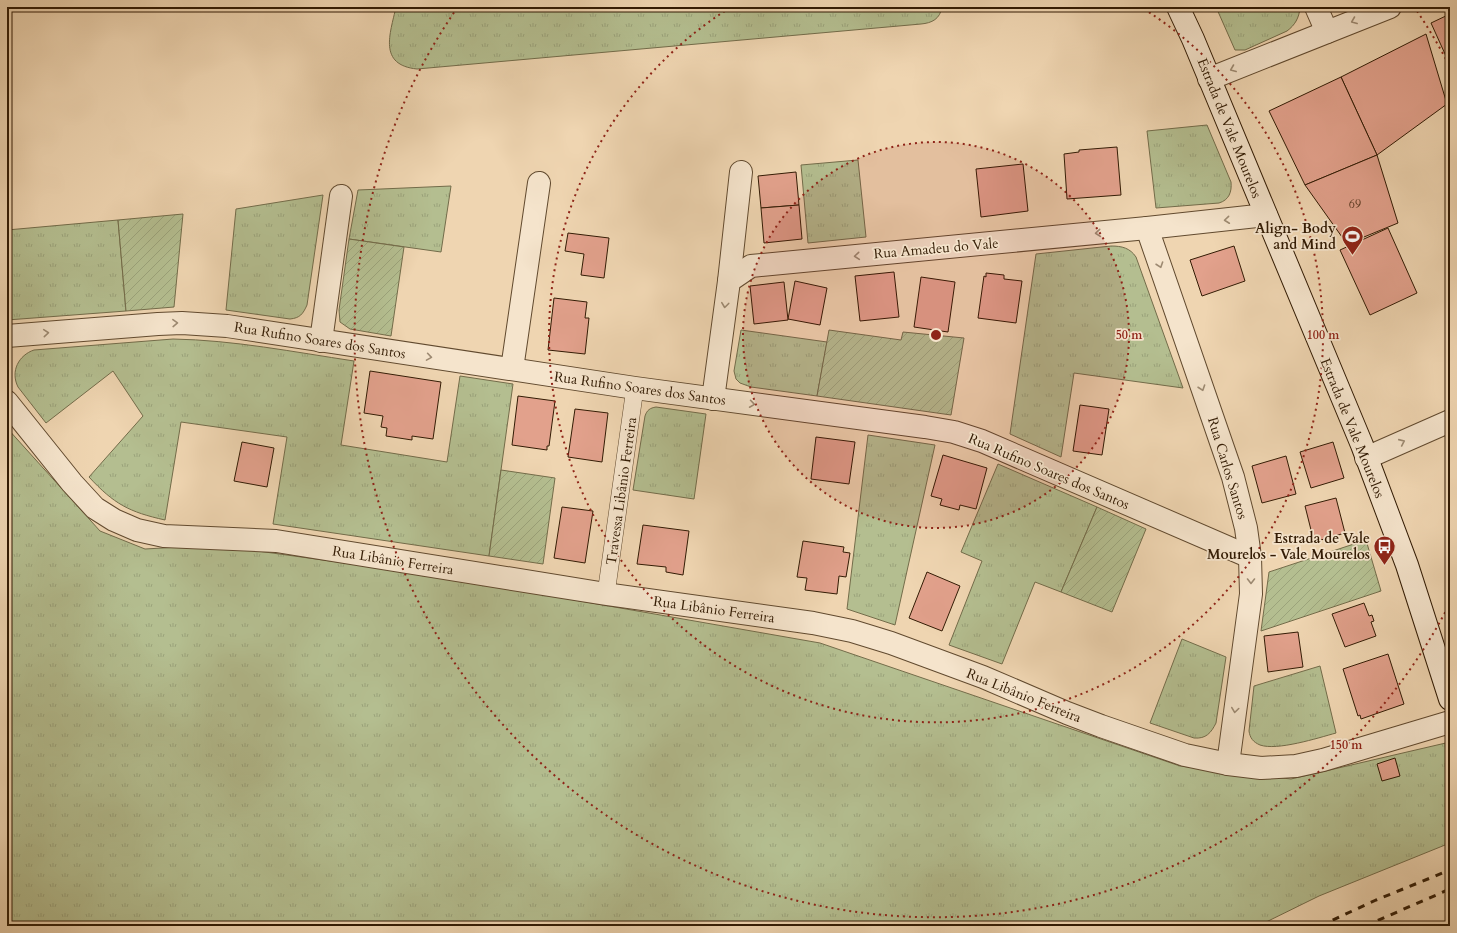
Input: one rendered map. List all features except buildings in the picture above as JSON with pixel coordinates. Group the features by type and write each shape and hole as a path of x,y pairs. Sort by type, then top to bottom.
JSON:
{"street":[{"name":"Estrada de Vale Mourelos","path":"1178,7 1366,458 1405,559 1450,699"},
{"path":"1316,7 1327,32"},
{"path":"1209,79 1390,7"},
{"path":"713,399 741,172"},
{"path":"512,369 539,183"},
{"path":"321,341 341,196"},
{"name":"Rua Amadeu do Vale","path":"728,281 751,266 1147,228 1266,215"},
{"name":"Rua Carlos Santos","path":"1147,228 1233,477 1246,528 1250,557 1251,594 1228,764"},
{"name":"Rua Rufino Soares dos Santos","path":"7,336 182,323 227,326 635,388 954,432 982,440 1006,450 1250,557"},
{"name":"Travessa Libânio Ferreira","path":"606,594 635,388"},
{"name":"Rua Libânio Ferreira","path":"7,402 83,496 95,508 114,520 136,530 164,536 291,543 606,594 813,623 852,631 891,643 984,677 1101,726 1185,755 1228,764 1261,768 1296,766 1323,760 1450,722"},
{"path":"1366,458 1450,421"}],"green space":[{"path":"396,7 942,7 935,20 929,23 921,24 417,69 405,66 396,61 392,55 390,37"},
{"path":"1216,7 1300,8 1296,21 1287,31 1245,50 1235,50"},
{"path":"1207,125 1231,182 1229,195 1225,200 1219,203 1156,208 1147,131"},
{"path":"858,160 866,237 808,243 801,165"},
{"path":"451,186 441,252 349,239 358,190"},
{"path":"323,195 307,305 299,317 290,319 226,310 236,209"},
{"path":"183,214 174,307 126,311 118,220"},
{"path":"118,220 126,311 7,320 7,230"},
{"path":"349,239 404,247 391,336 350,329 340,322 339,310"},
{"path":"1111,246 1125,248 1131,251 1136,257 1183,388 1074,373 1061,457 1010,434 1036,254"},
{"path":"741,330 827,342 817,396 751,387 740,383 736,379 734,371"},
{"path":"829,330 901,340 903,332 964,338 951,415 817,396"},
{"path":"173,339 241,344 354,361 341,445 447,462 460,376 513,384 489,556 273,524 287,437 181,422 165,520 141,514 123,506 106,494 89,477 143,416 113,371 46,423 18,387 15,375 17,364 24,356 34,350"},
{"path":"656,407 706,414 694,499 633,490 645,416 649,410"},
{"path":"7,428 100,531 145,549 214,545 432,575 820,643 1180,766 1291,779 1450,742 1450,843 1319,896 1258,926 7,926"},
{"path":"868,435 935,445 895,625 847,609"},
{"path":"998,464 1097,507 1061,592 1035,582 1002,664 949,645 982,561 961,552"},
{"path":"501,470 555,478 543,564 489,556"},
{"path":"1097,507 1146,529 1112,612 1061,592"},
{"path":"1366,540 1381,591 1261,631 1269,572"},
{"path":"1182,639 1226,657 1216,723 1208,735 1198,738 1150,723"},
{"path":"1320,666 1336,733 1309,741 1277,746 1260,745 1254,741 1251,738 1249,731 1254,686"}],"railway":[{"path":"1320,926 1376,900 1450,870"},
{"path":"1365,926 1450,889"}],"place":[{"name":"Align- Body and Mind","path":"1352,256"},
{"name":"Estrada de Vale Mourelos - Vale Mourelos","path":"1385,566"}]}
